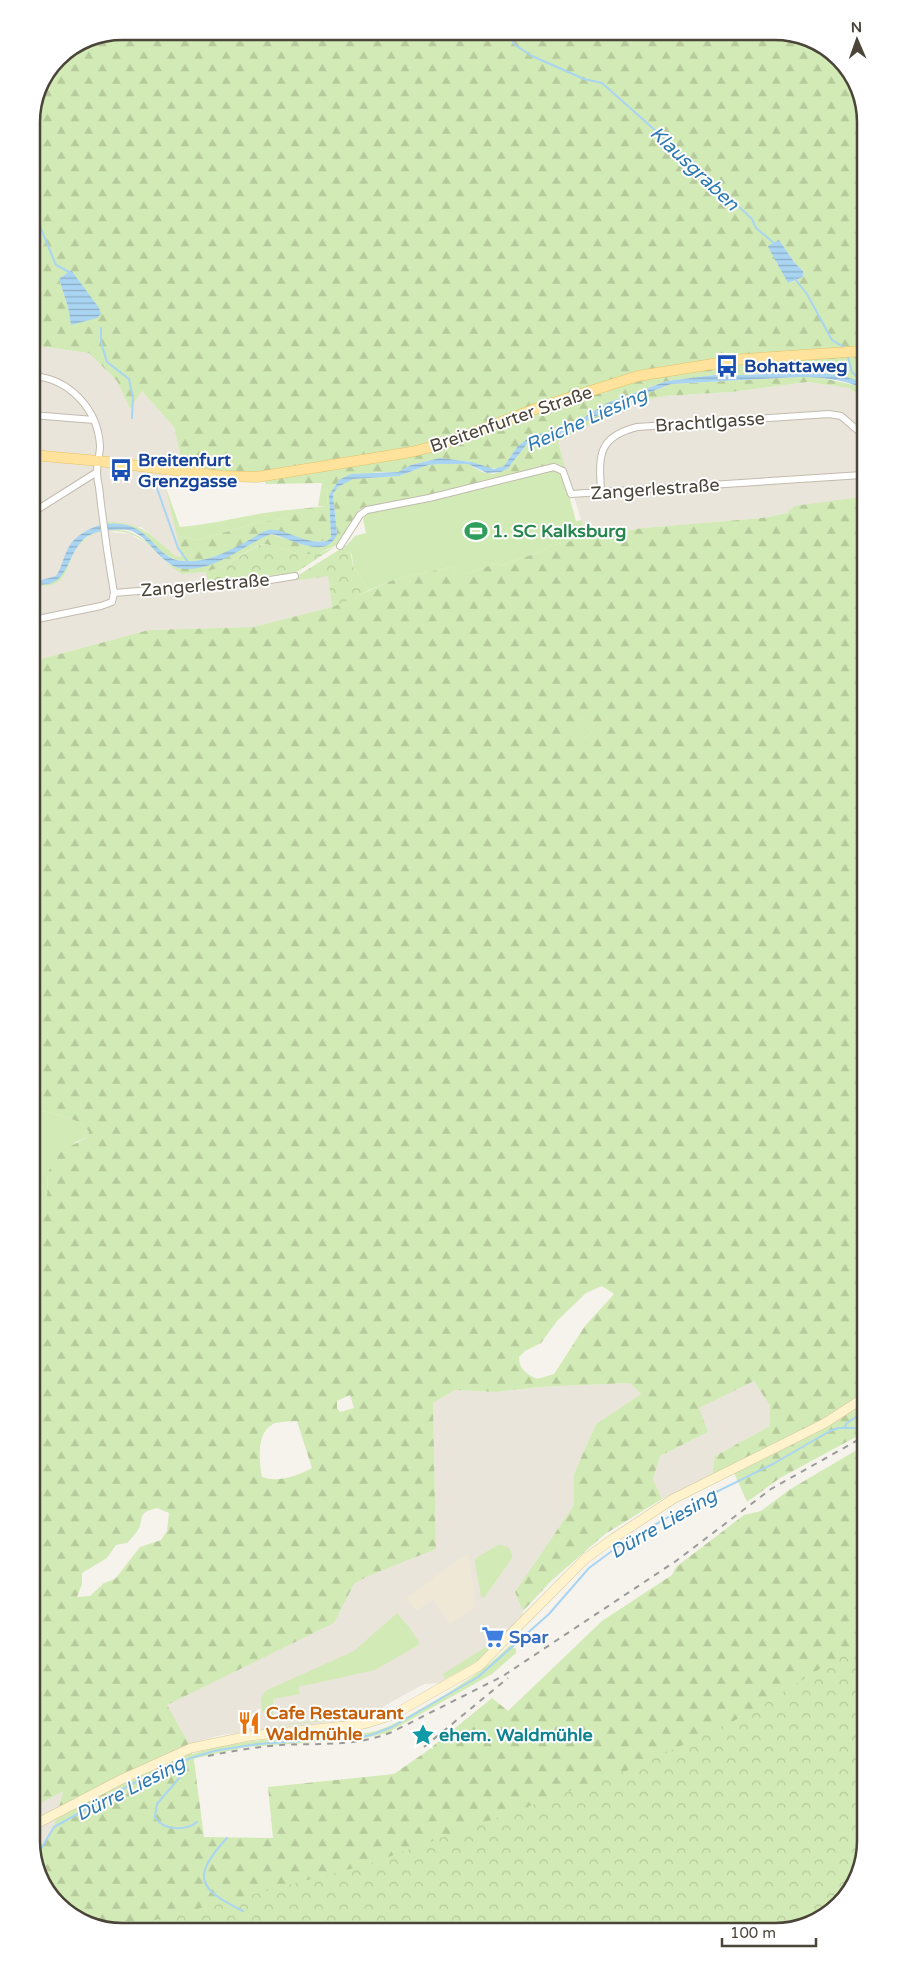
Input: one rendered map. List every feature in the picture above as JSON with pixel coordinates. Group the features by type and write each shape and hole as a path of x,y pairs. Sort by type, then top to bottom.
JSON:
{"main road":[{"name":"Breitenfurter Straße","path":"40,456 242,477 284,473 411,452 442,444 544,406 638,376 744,359 857,351"},
{"path":"40,1822 75,1802 176,1760 202,1745 249,1736 364,1724 386,1718 404,1709 479,1666 585,1560 614,1538 673,1499 825,1422 857,1401"}],"street":[{"path":"40,376 67,387 87,405 94,420 99,436 97,472 102,520 114,593 112,602 101,606 40,619"},
{"name":"Brachtlgasse","path":"601,492 601,454 608,442 620,431 637,426 829,414 841,416 857,430"},
{"path":"40,416 94,420"},
{"name":"Zangerlestraße","path":"340,546 360,515 366,510 439,495 548,468 558,467 563,471 571,494 857,475"},
{"path":"40,509 97,472"},
{"name":"Zangerlestraße","path":"114,593 270,580 295,576"}],"shaded area":[{"path":"40,346 89,353 117,381 130,409 142,391 174,427 183,467 163,476 183,558 176,556 141,527 109,532 130,534 147,544 182,574 206,572 209,581 295,573 298,580 328,575 332,607 253,627 149,630 40,659 40,585 66,571 77,546 88,537 93,527 71,543 61,569 56,576 41,580"},
{"path":"807,382 849,388 857,394 857,498 762,518 643,528 586,537 558,442 627,404 665,396 731,392"},
{"path":"754,1381 770,1406 770,1426 715,1456 712,1475 662,1499 653,1479 660,1456 708,1432 698,1408"},
{"path":"630,1383 641,1394 596,1424 574,1474 574,1505 515,1592 523,1611 523,1619 481,1658 439,1683 424,1684 384,1706 377,1714 363,1718 221,1735 189,1744 166,1705 334,1623 354,1584 366,1577 436,1549 433,1403 455,1390 496,1392 539,1387"},
{"path":"468,1553 476,1603 475,1607 450,1624 433,1600 416,1611 406,1598"},
{"path":"63,1790 53,1830 41,1847 40,1841 40,1804"}],"green space":[{"path":"122,40 781,40 807,46 825,57 840,72 853,95 857,122 857,381 823,373 795,371 747,375 714,375 667,381 607,403 570,426 540,434 517,447 504,466 500,468 485,468 472,462 440,458 411,465 398,472 378,472 339,480 329,495 331,537 327,541 307,541 266,530 223,554 212,558 189,561 175,559 176,556 182,557 177,536 198,540 260,522 290,518 289,510 327,506 328,486 322,483 266,484 264,480 242,474 183,467 174,427 142,391 130,409 117,381 89,353 40,346 40,116 46,90 54,76 76,54 90,46","holes":["779,241 803,271 803,277 789,283 776,262","71,270 71,325 68,307 59,279"]},
{"path":"817,377 857,386 857,394 849,388 807,382 731,392 665,396 627,404 558,442 567,473 561,465 553,464 422,497 364,507 359,510 339,544 317,554 300,554 266,544 258,545 221,567 206,572 182,574 166,563 180,567 207,565 271,534 308,546 331,542 337,534 333,494 338,487 352,479 399,476 428,465 440,464 468,464 482,472 494,474 508,468 527,444 564,433 615,406 671,384"},
{"name":"1. SC Kalksburg","path":"555,470 563,474 576,521 582,520 586,537 550,546 540,552 503,566 496,563 467,574 456,574 454,566 393,580 369,590 353,567 352,555 347,545 355,536 366,533 363,519 368,513"},
{"path":"322,483 328,485 327,506 318,506"},
{"path":"165,485 180,527 289,510 291,518 260,522 198,540 177,536"},
{"path":"857,498 857,1436 780,1478 747,1502 731,1466 712,1475 715,1456 770,1426 770,1406 754,1381 699,1408 708,1432 660,1456 653,1479 662,1499 605,1534 552,1580 523,1611 515,1592 574,1505 574,1474 596,1424 641,1394 630,1383 539,1387 496,1392 455,1390 433,1403 436,1549 366,1577 354,1584 334,1623 167,1705 189,1744 194,1760 204,1837 273,1838 268,1787 394,1774 427,1751 492,1698 508,1711 602,1621 672,1575 676,1567 744,1515 761,1511 789,1490 857,1450 857,1809 414,1923 116,1923 90,1917 72,1906 57,1891 44,1868 41,1847 53,1830 63,1791 40,1804 40,1203 47,1199 48,1172 59,1153 87,1137 89,1132 85,1127 73,1120 40,1111 40,659 149,630 253,627 332,607 393,580 454,566 456,574 467,574 496,563 503,566 540,552 550,546 586,537 643,528 762,518 787,513 794,506","holes":["591,715 594,725 590,735 584,738 580,737 576,720","602,1286 614,1294 585,1326 554,1374 537,1379 527,1373 520,1365 519,1357 525,1351 541,1343 557,1321 586,1293","350,1395 354,1408 340,1412 337,1408 337,1401","297,1421 312,1468 287,1478 268,1479 262,1477 260,1448 264,1434 268,1428 278,1422","157,1508 169,1513 167,1531 161,1540 140,1547 115,1579 104,1583 90,1596 77,1597 82,1584 82,1573 107,1558 116,1545 127,1543 138,1530 142,1516 150,1510"]},
{"path":"108,522 129,524 138,527 176,556 176,559 167,556 134,528 122,524 108,524"},
{"path":"117,530 132,533 144,540 156,551 166,562 149,545 137,537 122,532 103,532"},
{"path":"266,544 300,554 317,554 335,547 295,573 208,581 206,572 221,567 259,545"},
{"path":"347,545 350,549 353,567 369,590 332,607 328,576 298,580 297,576"},
{"path":"75,550 61,579 51,585 40,586 40,584 56,581"},
{"path":"591,714 594,725 590,735 584,738 579,737 576,720"},
{"path":"40,1111 73,1120 85,1127 89,1132 87,1137 76,1142 48,1172 47,1199 44,1203 40,1203"},
{"path":"498,1545 509,1548 512,1558 484,1598 481,1597 475,1562 476,1558"},
{"path":"397,1613 410,1628 420,1644 375,1670 298,1687 300,1694 273,1699 274,1718 262,1711 261,1699 265,1691 354,1651"},
{"path":"492,1643 478,1660 445,1679 443,1674"},
{"path":"510,1645 516,1649 516,1653 492,1674 387,1733 361,1739 246,1747 184,1761 181,1758 245,1742 361,1734 382,1729 407,1717 458,1686 480,1671"},
{"path":"846,1652 857,1667 857,1841 853,1868 846,1882 833,1899 821,1909 802,1919 775,1923 145,1923 369,1864 634,1768 750,1713"},
{"path":"382,1707 381,1712 360,1717 259,1728 337,1718"}],"water":[{"path":"779,240 794,262 803,271 803,277 788,283 768,247"},
{"path":"71,270 99,308 101,314 97,318 71,325 68,307 59,279"},
{"name":"Reiche Liesing","path":"795,371 820,373 857,380 857,386 822,378 806,377 671,384 615,406 564,433 527,444 508,468 501,472 487,473 468,464 440,464 428,465 399,476 353,479 338,487 333,494 337,534 332,542 325,546 307,546 271,534 220,561 198,568 187,569 178,568 170,564 139,535 132,531 120,529 98,532 87,537 79,545 63,574 56,581 47,584 40,584 40,580 56,576 72,542 87,530 105,524 121,524 133,527 143,533 165,554 173,559 184,561 202,560 219,555 268,530 281,531 310,541 327,541 331,537 329,495 339,480 351,474 398,472 411,465 440,458 472,462 494,469 504,466 517,447 531,436 570,426 607,403 667,381 714,375 748,375"}],"waterway":[{"name":"Klausgraben","path":"512,40 515,45 532,56 584,79 602,83 683,155 691,159 702,172 752,219 756,228 775,244"},
{"path":"40,226 56,265 71,273"},
{"name":"Klausgraben","path":"795,279 807,294 832,340 845,348"},
{"path":"101,328 101,342 107,362 129,379 133,398 132,418"},
{"name":"Klausgraben","path":"848,357 852,372 857,377"},
{"path":"153,477 178,548 188,562"},
{"path":"844,1428 847,1423 857,1416"},
{"name":"Dürre Liesing","path":"41,1849 54,1827 141,1779 191,1758 214,1751 258,1744 361,1737 392,1727 478,1677 549,1614 589,1568 624,1542 690,1505 773,1464 830,1431 838,1428 857,1428"},
{"path":"180,1777 157,1804 155,1817 163,1825 175,1828 187,1827 197,1822"},
{"path":"227,1838 208,1863 204,1872 205,1881 209,1889 216,1896 243,1911"}],"railway":[{"path":"208,1756 244,1749 281,1745 351,1742 378,1737 392,1732 503,1676 676,1561 771,1489 857,1441"},
{"path":"424,1747 508,1678"}],"place":[{"name":"Bohattaweg","path":"727,366"},
{"name":"Breitenfurt Grenzgasse","path":"121,470"},
{"name":"1. SC Kalksburg","path":"476,531"},
{"name":"Spar","path":"493,1637"},
{"name":"Cafe Restaurant Waldmühle","path":"249,1723"},
{"name":"ehem. Waldmühle","path":"423,1735"}]}
